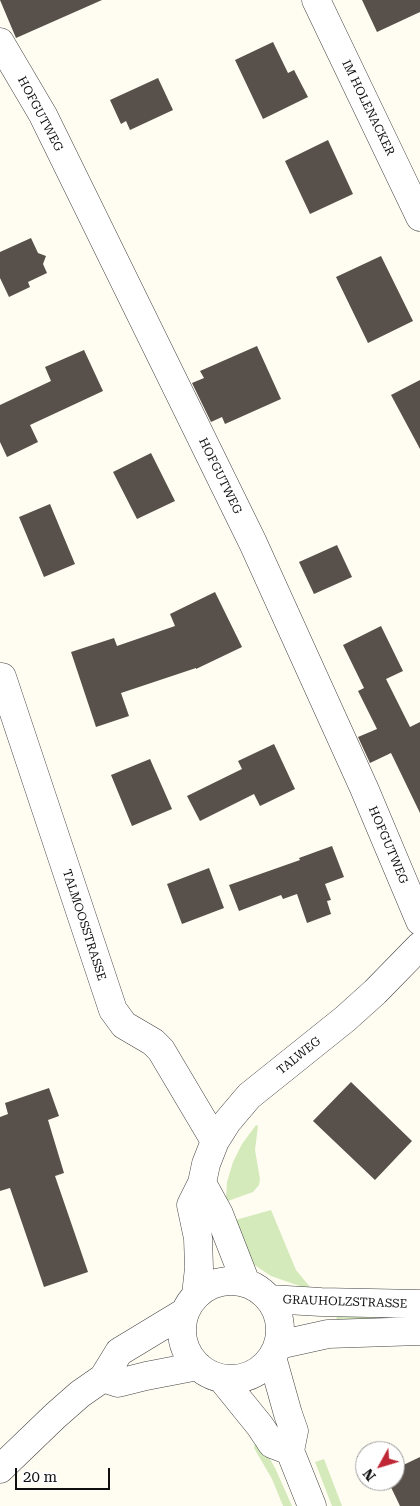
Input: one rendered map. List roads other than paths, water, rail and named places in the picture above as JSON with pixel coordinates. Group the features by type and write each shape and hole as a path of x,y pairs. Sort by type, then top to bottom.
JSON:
{"street":[{"name":"IM HOLENACKER","path":"316,0 420,217"},
{"name":"HOFGUTWEG","path":"0,42 43,115 253,543 364,788 420,921"},
{"name":"TALMOOSSTRASSE","path":"2,678 113,1010 124,1025 154,1042 161,1050 215,1141"},
{"name":"TALWEG","path":"190,1304 199,1268 198,1246 191,1205 202,1183 206,1164 215,1141 250,1096 345,1019 375,992 420,946"},
{"path":"202,1183 219,1214 246,1283"},
{"path":"0,1469 55,1416 80,1394 103,1378 119,1352 190,1304 214,1284 235,1281 246,1283 259,1289 269,1299 277,1313 280,1329 275,1351 264,1366 255,1373 233,1380 222,1379 209,1374 198,1366 186,1350 182,1331 190,1304"},
{"name":"GRAUHOLZSTRASSE","path":"269,1299 420,1304"},
{"path":"275,1351 328,1334 420,1331"},
{"path":"275,1351 288,1414 294,1431 290,1451 312,1506"},
{"path":"103,1378 118,1383 198,1366"},
{"path":"222,1379 272,1444 290,1451"}]}
